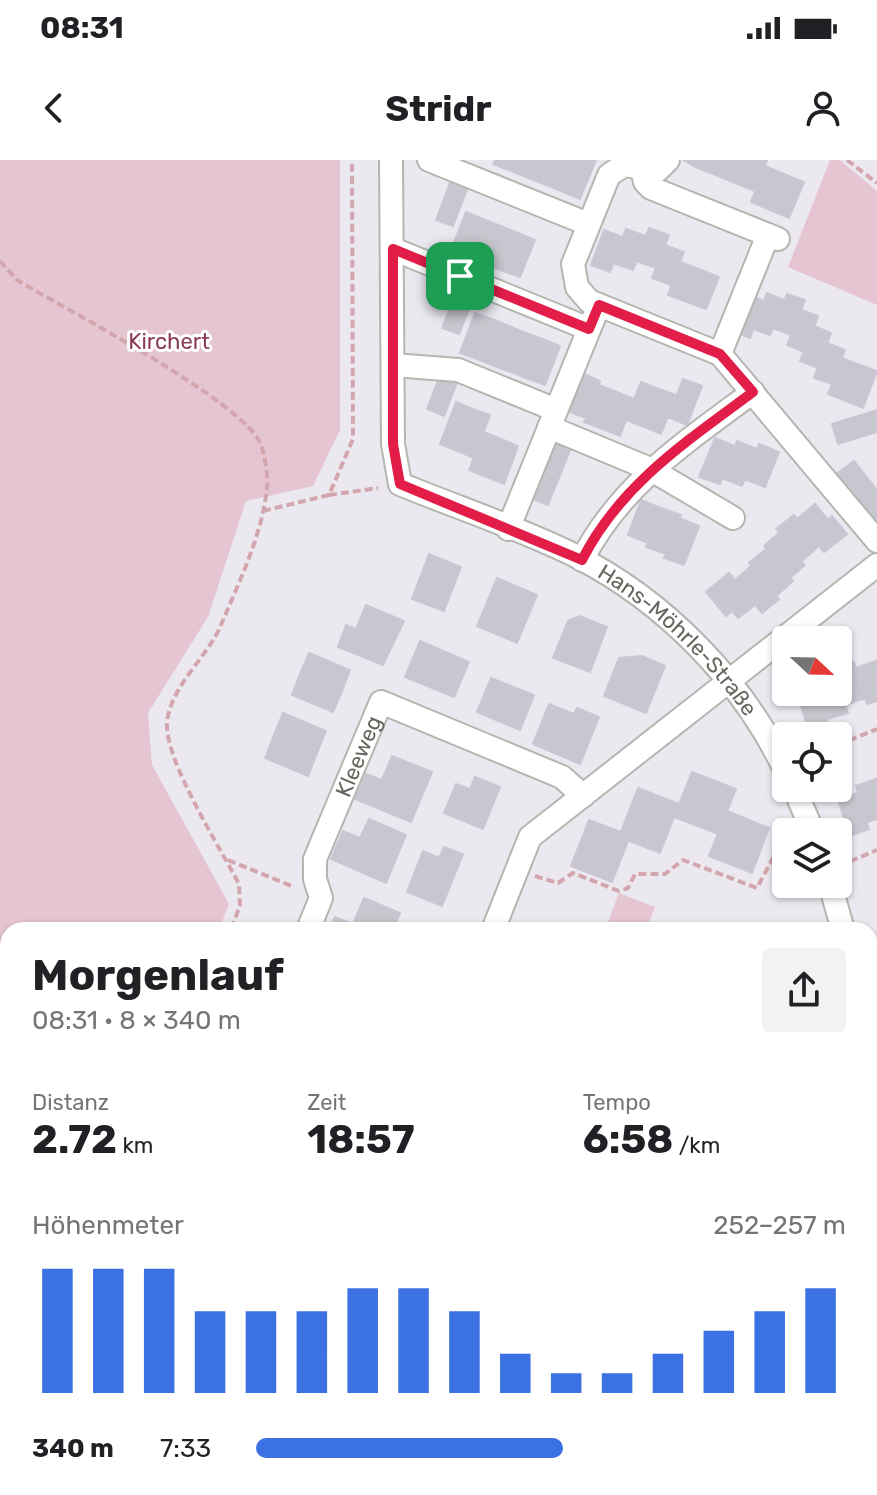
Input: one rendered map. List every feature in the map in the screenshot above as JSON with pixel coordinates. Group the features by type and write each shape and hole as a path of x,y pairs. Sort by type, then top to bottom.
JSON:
{"street":[{"path":"391,160 393,444 400,484"},
{"path":"429,160 588,224"},
{"path":"668,160 658,170 642,163 624,165 609,175 573,264 573,275 583,296 720,354 877,541"},
{"path":"642,163 645,182 651,188 773,237 720,354"},
{"path":"393,249 589,329"},
{"path":"508,529 599,305"},
{"path":"393,365 458,370 650,469 733,518"},
{"name":"Hans-Möhrle-Straße","path":"582,560 598,529 650,469 753,392"},
{"name":"Hans-Möhrle-Straße","path":"400,484 582,560 639,594 704,651 772,741"},
{"path":"496,922 530,837 877,565"},
{"name":"Kleeweg","path":"321,898 315,879 315,859 381,702 562,777 583,796"},
{"path":"311,922 321,898"},
{"path":"834,898 841,922"}],"path":[{"path":"329,495 353,439 352,160"},
{"path":"847,160 877,183"},
{"path":"0,261 17,280 205,391 237,415 261,444 267,484 263,511 215,640 181,687 167,723 173,756 239,884 240,905 234,922"},
{"path":"263,511 329,495 400,484"},
{"path":"852,739 877,729"},
{"path":"852,861 877,850"},
{"path":"226,859 321,898"},
{"path":"518,869 558,883 573,873 619,891 628,888 635,874 665,874 683,860 757,888 772,860"}],"green space":[{"name":"Kirchert","path":"0,160 340,160 340,430 313,486 246,501 208,617 148,713 152,765 229,904 222,922 0,922"},
{"path":"830,160 840,160 877,191 877,305 788,267"},
{"path":"619,893 655,907 649,922 608,922"}],"building":[{"path":"495,160 515,160 511,171 493,164"},
{"path":"515,160 535,160 528,178 511,171"},
{"path":"535,160 556,160 546,185 528,178"},
{"path":"556,160 576,160 563,192 546,185"},
{"path":"576,160 596,160 580,199 563,192"},
{"path":"683,160 704,160 700,169"},
{"path":"704,160 725,160 718,176 700,169"},
{"path":"725,160 746,160 737,184 718,176"},
{"path":"746,160 767,160 755,191 737,184"},
{"path":"765,166 784,174 770,210 751,202"},
{"path":"784,174 804,182 789,218 770,210"},
{"path":"451,180 468,187 453,226 436,220"},
{"path":"466,212 483,219 468,257 451,250"},
{"path":"483,219 501,226 485,264 468,257"},
{"path":"501,226 518,233 503,271 485,264"},
{"path":"649,228 669,235 656,268 636,261"},
{"path":"626,229 646,236 633,270 613,263"},
{"path":"604,230 623,237 610,272 591,265"},
{"path":"518,233 535,240 520,277 503,271"},
{"path":"665,245 684,252 671,285 652,278"},
{"path":"680,262 699,269 687,302 668,295"},
{"path":"699,269 719,277 706,309 687,302"},
{"path":"460,283 477,289 459,334 442,328"},
{"path":"767,293 784,300 770,335 753,329"},
{"path":"746,294 764,301 750,338 732,331"},
{"path":"787,294 805,300 791,335 773,328"},
{"path":"801,310 818,316 804,352 787,345"},
{"path":"475,313 492,319 477,359 460,353"},
{"path":"492,319 509,326 494,366 477,359"},
{"path":"509,326 526,333 511,372 494,366"},
{"path":"814,326 831,333 818,368 800,361"},
{"path":"526,333 543,339 528,379 511,372"},
{"path":"543,339 560,346 545,385 528,379"},
{"path":"827,343 845,350 832,384 814,378"},
{"path":"842,358 860,365 846,401 828,394"},
{"path":"860,365 877,371 863,408 846,401"},
{"path":"441,373 458,380 444,416 427,409"},
{"path":"582,373 600,381 586,418 567,411"},
{"path":"683,379 702,386 687,425 668,417"},
{"path":"641,382 659,389 644,427 626,420"},
{"path":"599,385 617,392 602,429 584,422"},
{"path":"659,389 676,395 661,434 644,427"},
{"path":"617,392 634,399 620,436 602,429"},
{"path":"456,402 473,409 457,451 440,444"},
{"path":"473,409 490,415 474,458 457,451"},
{"path":"877,410 877,432 838,444 832,424"},
{"path":"484,432 501,439 486,477 469,470"},
{"path":"555,435 573,443 548,505 529,498"},
{"path":"715,438 735,446 720,484 699,477"},
{"path":"501,439 518,446 504,484 486,477"},
{"path":"737,441 757,449 742,486 722,478"},
{"path":"759,444 779,452 765,487 744,479"},
{"path":"854,461 877,490 876,521 838,473"},
{"path":"641,500 661,508 648,543 628,535"},
{"path":"815,504 828,520 832,516 847,534 824,552 797,519"},
{"path":"661,508 681,515 666,554 646,547"},
{"path":"794,515 819,546 802,561 776,529"},
{"path":"679,518 699,526 684,565 664,558"},
{"path":"779,533 805,565 790,578 764,546"},
{"path":"766,549 793,581 776,596 749,563"},
{"path":"429,554 461,567 444,611 412,599"},
{"path":"751,566 779,599 762,613 735,580"},
{"path":"729,573 755,605 738,618 732,611 726,616 706,592"},
{"path":"497,578 537,595 517,643 477,626"},
{"path":"366,605 404,621 383,665 338,647 346,625 356,629"},
{"path":"579,616 607,627 590,672 553,658 568,621"},
{"path":"420,641 469,662 454,697 405,677"},
{"path":"309,653 350,670 342,691 300,674"},
{"path":"642,656 665,666 646,713 604,696 619,658"},
{"path":"876,661 877,701 867,704 856,668"},
{"path":"852,663 865,698 852,703"},
{"path":"300,674 342,691 333,712 292,695"},
{"path":"491,678 534,695 520,730 477,712"},
{"path":"549,704 574,714 577,708 599,717 580,764 533,744"},
{"path":"801,706 823,706 828,722 806,722"},
{"path":"823,706 846,706 848,713 827,719"},
{"path":"283,713 326,731 317,753 274,735"},
{"path":"274,735 317,753 308,776 265,758"},
{"path":"392,756 432,772 411,822 355,799 366,774 382,780"},
{"path":"692,772 736,789 718,834 674,817"},
{"path":"475,777 500,787 483,829 444,813 456,784 470,789"},
{"path":"876,779 877,819 867,822 856,786"},
{"path":"638,788 679,804 660,853 619,837"},
{"path":"858,793 869,829 852,835 852,818 844,818 839,802 852,802 852,795"},
{"path":"727,811 769,828 752,873 709,856"},
{"path":"369,819 406,835 386,883 331,859 343,831 360,838"},
{"path":"589,820 621,832 619,837 628,841 612,882 571,866"},
{"path":"444,847 463,854 442,906 407,892 423,851 439,858"},
{"path":"364,898 400,913 396,922 354,922"}],"route":[{"path":"393,249 460,276 589,329 599,305 720,354 753,392 650,469 598,529 582,560 400,484 393,444 393,249"}]}
